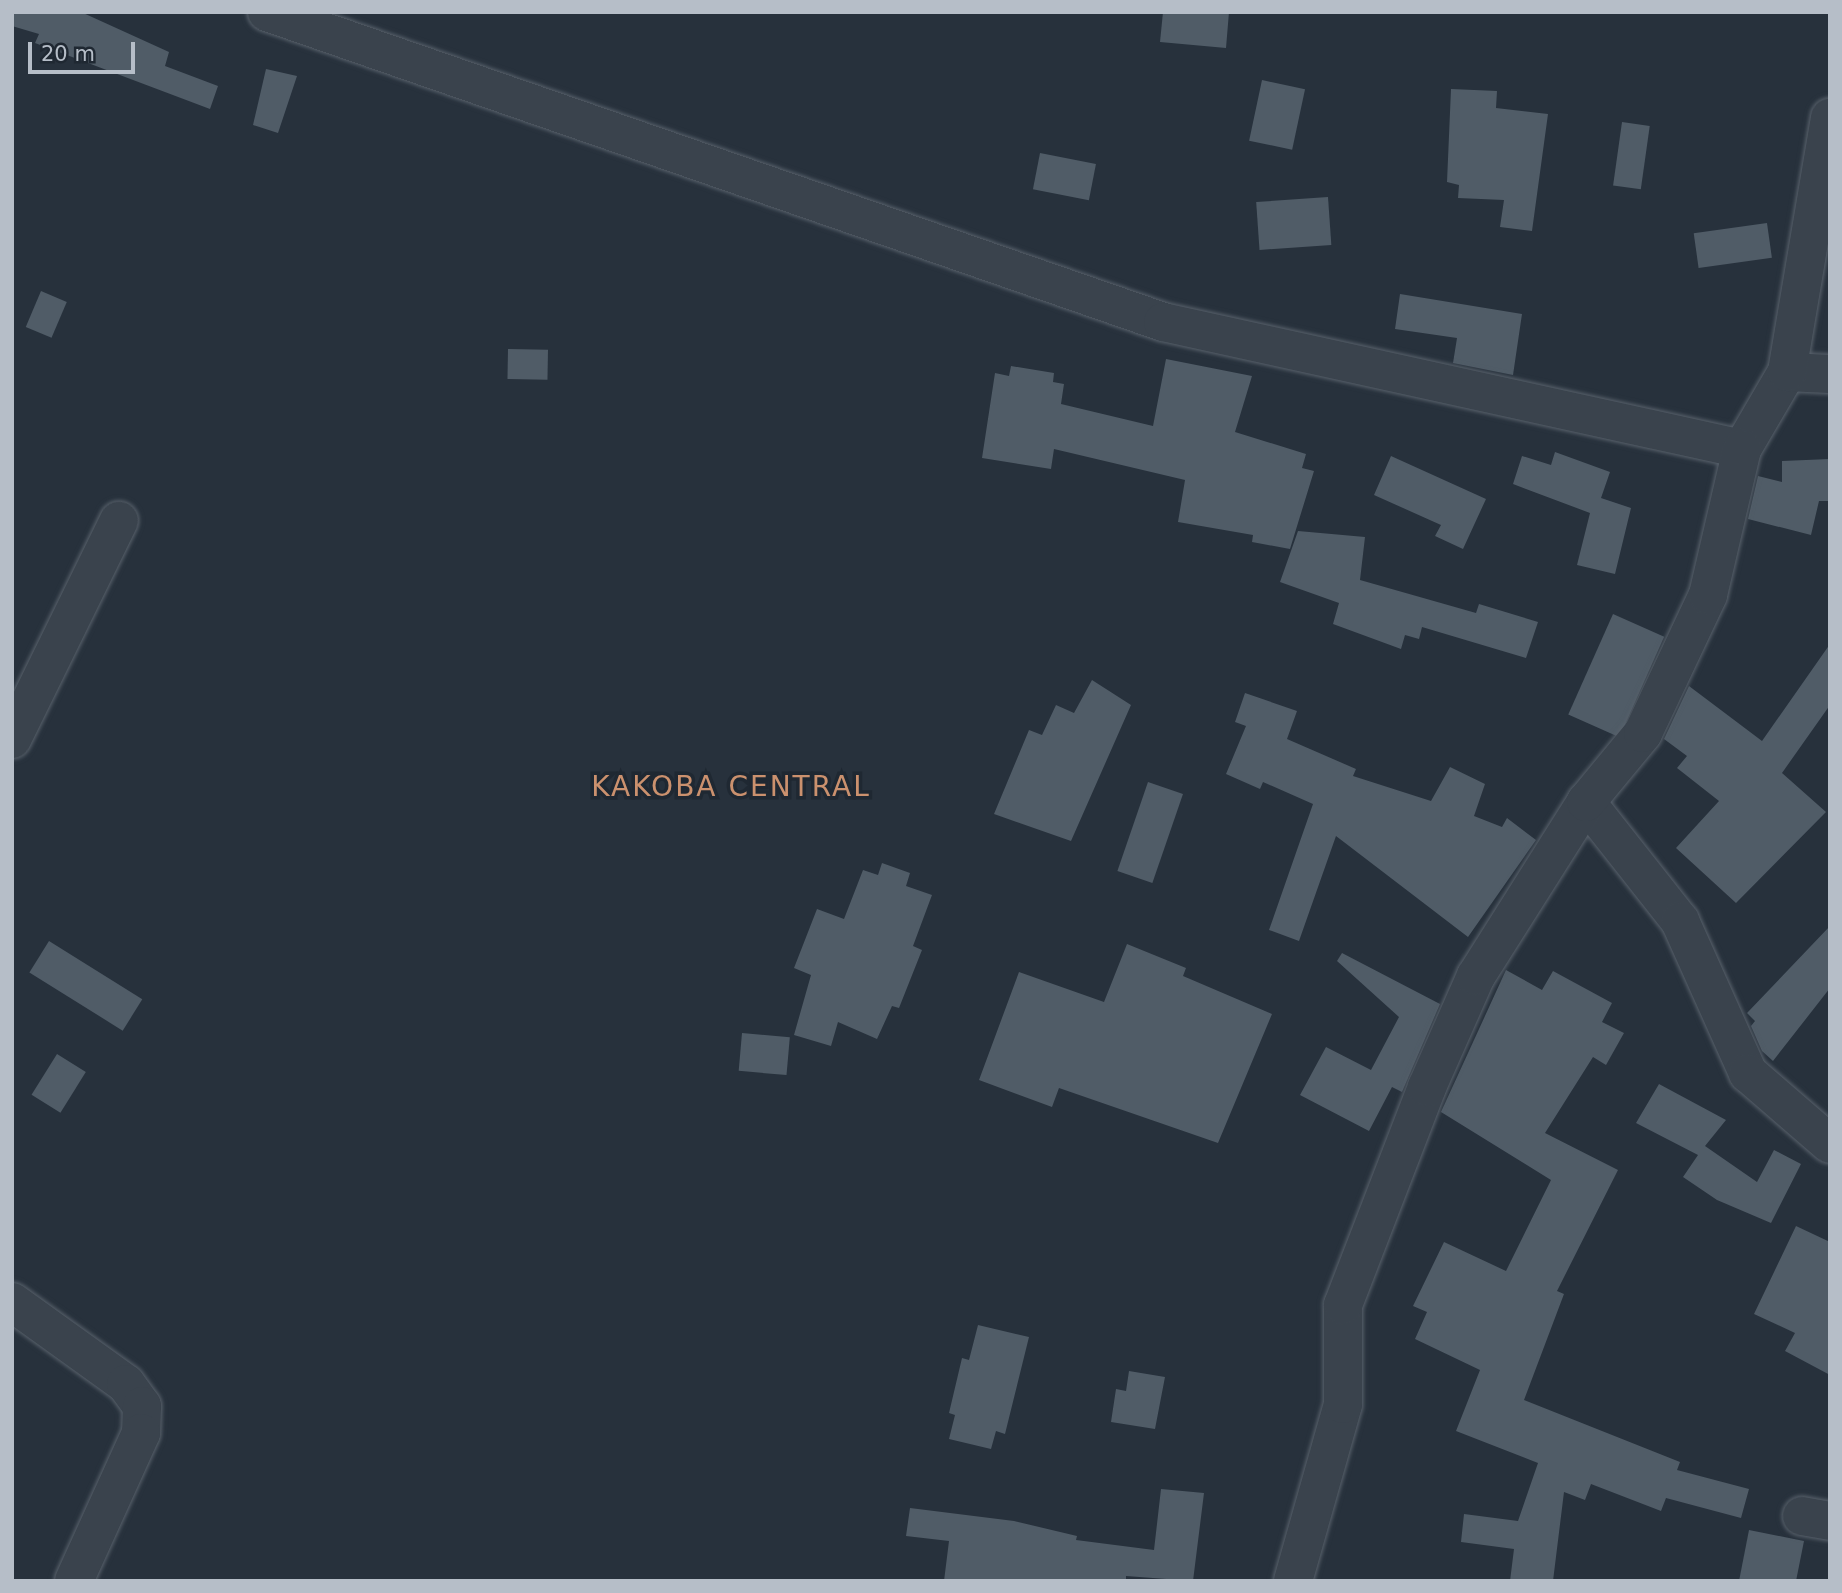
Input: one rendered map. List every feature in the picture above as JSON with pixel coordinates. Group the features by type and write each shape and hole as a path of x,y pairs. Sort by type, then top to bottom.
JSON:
{"street":[{"path":"267,12 1163,322 1742,449"},
{"path":"1293,1581 1343,1404 1343,1305 1367,1238 1476,976 1586,802 1643,733 1708,595 1742,449 1787,372 1830,118"},
{"path":"1787,372 1830,374"},
{"path":"12,739 118,522"},
{"path":"1586,802 1680,921 1748,1073 1830,1144"},
{"path":"12,1302 126,1384 142,1406 141,1433 74,1581"}],"building":[{"path":"12,12 81,12 169,52 165,66 218,86 210,109 35,43 39,34 12,26"},
{"path":"1163,12 1229,12 1226,48 1160,42"},
{"path":"266,69 297,76 278,133 253,125"},
{"path":"1262,80 1305,89 1292,150 1249,141"},
{"path":"1451,89 1497,91 1496,108 1548,114 1532,231 1500,227 1504,200 1458,198 1459,185 1447,182"},
{"path":"1622,122 1650,126 1641,189 1613,185"},
{"path":"1040,153 1096,164 1089,200 1033,189"},
{"path":"1328,197 1331,245 1260,250 1256,202"},
{"path":"1767,223 1772,258 1699,268 1694,233"},
{"path":"41,291 67,302 52,338 26,327"},
{"path":"1400,294 1522,314 1513,375 1453,363 1457,338 1395,329"},
{"path":"508,349 548,350 547,380 507,379"},
{"path":"1166,359 1252,376 1235,432 1306,454 1302,468 1314,471 1290,549 1252,542 1253,535 1178,522 1185,480 1054,449 1051,469 982,458 995,373 1009,376 1011,366 1054,373 1053,382 1064,384 1061,404 1153,426"},
{"path":"1555,452 1610,472 1601,498 1631,508 1615,574 1577,565 1590,513 1513,484 1522,456 1551,465"},
{"path":"1391,456 1486,499 1463,549 1435,536 1441,525 1374,495"},
{"path":"1830,459 1830,501 1819,501 1811,535 1748,519 1758,476 1782,482 1782,461"},
{"path":"1298,531 1365,537 1360,580 1476,613 1479,604 1538,622 1526,658 1422,627 1419,639 1405,635 1401,649 1333,624 1339,603 1280,582"},
{"path":"1613,614 1664,637 1619,737 1568,714"},
{"path":"1830,644 1830,705 1782,773 1826,812 1736,903 1676,848 1719,801 1677,768 1687,756 1664,739 1689,686 1762,741"},
{"path":"1092,680 1131,705 1071,841 994,814 1029,730 1042,735 1056,705 1074,713"},
{"path":"1245,693 1297,711 1287,739 1356,769 1353,776 1431,801 1450,767 1485,784 1474,816 1502,827 1507,818 1536,840 1468,937 1336,836 1299,941 1269,930 1313,804 1263,782 1260,789 1226,774 1246,726 1235,722"},
{"path":"1148,782 1183,794 1152,883 1117,871"},
{"path":"882,863 910,873 906,886 932,895 913,946 922,950 899,1008 892,1006 877,1039 838,1022 831,1046 794,1035 811,975 794,968 817,909 844,919 863,870 878,875"},
{"path":"1830,926 1830,988 1773,1061 1762,1051 1751,1026 1755,1021 1747,1013"},
{"path":"49,941 142,999 123,1031 29,972"},
{"path":"1127,944 1186,968 1183,976 1272,1014 1218,1143 1059,1088 1052,1107 979,1080 1019,972 1104,1002"},
{"path":"1342,953 1440,1004 1402,1092 1392,1087 1369,1131 1300,1095 1326,1047 1371,1070 1399,1017 1337,961"},
{"path":"1506,970 1542,990 1553,971 1612,1003 1602,1022 1624,1033 1606,1065 1593,1057 1545,1133 1618,1170 1557,1291 1564,1294 1524,1400 1680,1462 1677,1470 1749,1489 1741,1518 1666,1498 1661,1511 1591,1484 1585,1500 1564,1492 1553,1581 1510,1581 1514,1549 1461,1542 1464,1514 1518,1521 1538,1463 1456,1431 1480,1370 1415,1339 1427,1312 1413,1306 1444,1242 1506,1271 1551,1180 1441,1112"},
{"path":"742,1033 790,1037 787,1075 739,1071"},
{"path":"57,1054 86,1072 60,1113 32,1095"},
{"path":"1659,1084 1726,1120 1705,1146 1757,1182 1774,1150 1801,1164 1771,1223 1717,1200 1683,1177 1698,1155 1636,1123"},
{"path":"1796,1226 1830,1242 1830,1375 1785,1351 1795,1333 1754,1314"},
{"path":"978,1325 1029,1337 1005,1434 996,1431 991,1449 949,1439 955,1415 949,1413 962,1358 969,1360"},
{"path":"1129,1371 1165,1377 1155,1429 1111,1422 1116,1389 1126,1391"},
{"path":"1161,1489 1204,1493 1193,1581 1126,1576 1126,1581 944,1581 949,1541 906,1536 910,1508 1014,1521 1077,1536 1076,1540 1154,1550"},
{"path":"1749,1530 1804,1541 1796,1581 1739,1581"}],"district":[{"name":"KAKOBA CENTRAL","path":"731,787"}]}
